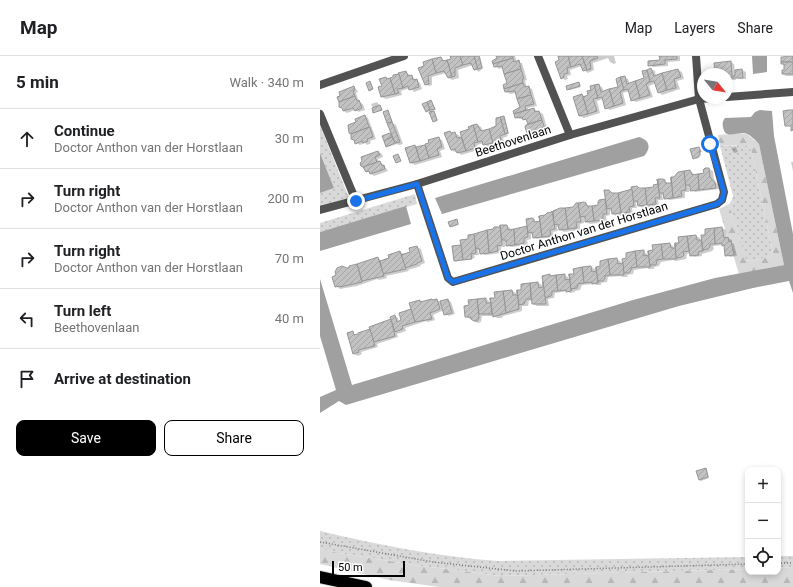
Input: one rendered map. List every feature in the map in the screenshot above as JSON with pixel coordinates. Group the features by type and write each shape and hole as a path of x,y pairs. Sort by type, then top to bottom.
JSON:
{"highway":[{"path":"320,577 366,587"}],"street":[{"path":"320,85 404,56"},
{"path":"538,56 570,135"},
{"path":"696,56 697,70"},
{"path":"733,97 793,92"},
{"name":"Beethovenlaan","path":"320,210 417,184 570,135 697,100"},
{"name":"Doctor Anthon van der Horstlaan","path":"417,184 448,278 453,282 717,204 722,200 724,192 700,104"},
{"path":"320,114 356,201"}],"path":[{"path":"320,542 433,562 516,571 745,564"},
{"path":"781,563 793,563"}],"green space":[{"path":"320,125 349,198 346,202 320,209 320,193 334,188 320,153"},
{"path":"737,133 747,134 759,144 784,265 739,274 719,209 729,204 746,260 750,261 770,257 773,253 751,150 749,146 720,146 718,135"},
{"path":"720,146 749,146 751,150 773,253 770,257 750,261 746,260 745,258 729,204 733,196"},
{"path":"415,194 417,204 320,232 320,223"},
{"path":"320,531 409,550 454,557 499,561 745,557 745,569 500,576 414,565 333,552 320,548"},
{"path":"320,548 333,552 414,565 500,576 745,569 745,575 781,575 781,568 793,567 793,587 439,587 389,580 320,564"},
{"path":"781,556 793,556 793,567 781,568"}],"shaded area":[{"path":"752,56 767,56 767,72 753,74"},
{"path":"760,110 772,111 774,136 793,234 793,293 789,281 679,306 346,405 339,401 320,413 320,397 336,390 320,336 320,279 352,385 633,300 715,278 784,265 759,144 752,137 744,133 726,133 723,126 725,118 751,117 755,112"},
{"path":"639,137 647,142 649,147 644,156 442,214 435,198"},
{"path":"320,153 334,188 320,193"},
{"path":"406,206 411,224 320,251 320,232"}],"building":[{"path":"450,56 460,56 463,65 455,68 455,76 452,77 447,60 451,59"},
{"path":"460,56 474,56 478,69 474,70 471,63 463,65"},
{"path":"474,56 479,56 482,68 478,69"},
{"path":"496,56 513,56 513,58 493,64 492,61 497,58"},
{"path":"558,56 568,56 571,67 567,68 568,73 564,74 564,77 561,79 555,62 559,60"},
{"path":"568,56 582,56 587,70 583,71 580,64 571,67"},
{"path":"582,56 597,56 598,58 590,61 591,69 587,70"},
{"path":"659,56 677,56 677,59 665,60 665,64 648,66 648,61 660,60"},
{"path":"793,56 793,62 781,62 781,57"},
{"path":"441,57 443,61 447,60 452,77 448,78 444,71 436,73 432,59"},
{"path":"513,58 514,62 519,60 521,69 504,74 502,66 494,67 493,64"},
{"path":"432,59 436,73 428,76 429,84 425,85 418,68 424,66 423,62"},
{"path":"731,61 731,68 714,68 714,63"},
{"path":"781,62 793,62 793,74 782,74 784,64 781,64"},
{"path":"651,68 654,76 662,73 667,90 658,93 654,81 650,82 647,70"},
{"path":"521,69 524,79 522,79 523,83 504,89 503,85 507,83 504,74"},
{"path":"678,69 681,77 674,79 676,88 667,90 662,73"},
{"path":"742,69 743,78 733,78 733,76 735,76 735,70"},
{"path":"647,70 650,82 646,84 650,95 640,98 635,81 644,78 642,71"},
{"path":"406,71 408,76 412,75 413,80 417,79 419,87 409,90 408,86 403,88 398,73"},
{"path":"399,74 403,88 397,89 399,93 395,94 390,78 393,77 393,75"},
{"path":"625,76 627,84 635,81 640,98 631,101 628,89 624,90 620,77"},
{"path":"386,77 387,79 390,78 395,94 381,97 378,87 382,86 379,79"},
{"path":"620,77 624,90 620,92 623,103 614,106 609,89 618,87 616,79"},
{"path":"370,81 373,89 369,91 366,83"},
{"path":"579,82 580,86 567,90 566,86"},
{"path":"523,83 525,87 529,86 531,95 517,99 515,91 505,92 504,89"},
{"path":"599,84 601,92 609,89 614,106 605,109 602,97 598,98 594,85"},
{"path":"594,85 598,98 593,99 597,111 588,114 583,97 588,95 587,91 591,90 590,86"},
{"path":"354,86 355,90 353,91 355,96 339,102 337,97 340,96 339,92"},
{"path":"582,94 588,114 579,116 573,97"},
{"path":"531,95 534,104 525,106 526,110 514,114 513,111 520,107 517,99"},
{"path":"355,96 357,101 359,100 362,108 355,111 353,108 343,111 342,108 339,107 339,102"},
{"path":"431,100 435,109 430,110 427,102"},
{"path":"427,102 430,110 426,112 422,104"},
{"path":"380,105 382,110 373,113 372,108"},
{"path":"534,108 535,112 539,111 542,120 528,124 526,119 523,120 522,117 515,118 514,114"},
{"path":"388,110 392,122 387,123 383,112"},
{"path":"793,110 793,130 791,131 791,126 785,126 783,111"},
{"path":"434,111 437,120 433,122 429,112"},
{"path":"365,115 369,127 351,134 349,133 348,125 356,122 355,119"},
{"path":"504,116 508,133 505,134 500,117"},
{"path":"500,117 505,134 500,136 501,140 493,143 489,129 496,126 496,118"},
{"path":"542,120 545,129 529,134 527,133 525,127 526,125"},
{"path":"392,122 400,142 395,143 387,123"},
{"path":"477,124 481,131 489,129 493,143 483,145 482,141 478,142 473,125"},
{"path":"473,125 478,142 474,143 475,148 466,151 460,132 469,129 468,127"},
{"path":"370,127 373,137 367,139 368,141 363,143 362,141 355,144 354,140 351,139 351,134"},
{"path":"450,131 451,133 455,132 457,138 461,137 466,151 457,153 455,149 451,150 444,133"},
{"path":"390,133 392,137 384,141 382,136"},
{"path":"392,137 395,143 386,147 384,141"},
{"path":"439,137 442,147 437,149 439,155 429,158 425,144 429,143 428,140"},
{"path":"415,145 420,161 410,163 405,148"},
{"path":"425,145 429,158 420,161 416,147"},
{"path":"699,147 701,152 699,152 700,154 698,157 693,159 690,149"},
{"path":"378,151 380,155 375,157 377,162 363,167 361,166 361,157"},
{"path":"398,154 401,161 396,163 393,156"},
{"path":"380,161 382,166 384,165 385,169 370,174 369,171 366,172 363,167"},
{"path":"705,168 709,168 710,177 715,183 716,188 699,190 698,174 704,173 703,170"},
{"path":"690,170 692,175 698,174 699,190 690,191 690,185 685,185 684,171"},
{"path":"684,171 686,190 681,191 682,196 673,198 671,177 674,177 678,172"},
{"path":"671,177 673,198 664,199 663,193 659,193 658,179 665,180 665,183 671,183"},
{"path":"658,184 660,198 655,198 656,204 647,205 645,188 654,187 653,185"},
{"path":"637,186 639,188 645,188 647,205 638,206 637,201 633,201 631,187"},
{"path":"632,189 634,206 629,207 630,212 621,213 618,193"},
{"path":"604,190 609,190 612,193 618,193 621,213 612,214 611,208 607,209"},
{"path":"605,199 607,214 603,214 603,220 594,221 592,206 598,205 599,200"},
{"path":"584,202 587,206 592,206 594,221 585,222 585,216 580,217 578,203"},
{"path":"576,203 578,203 581,222 576,222 577,228 568,229 565,208 573,207"},
{"path":"560,208 565,208 568,229 559,230 558,224 554,225 553,211"},
{"path":"552,211 555,229 550,230 551,236 542,237 539,216 545,215"},
{"path":"532,218 534,219 534,222 540,221 542,237 533,238 532,232 528,233 526,219"},
{"path":"457,219 458,224 450,227 448,222"},
{"path":"500,225 502,245 497,246 498,251 489,253 487,230 493,229 494,227 500,227"},
{"path":"500,225 507,225 508,230 514,229 515,245 506,246 506,240 502,240"},
{"path":"527,226 528,237 524,238 524,243 515,245 514,229"},
{"path":"722,227 724,238 728,237 729,242 731,241 734,255 725,256 724,245 722,246 722,243 715,244 714,228"},
{"path":"714,228 715,244 710,244 708,249 703,251 701,235 705,235 705,229"},
{"path":"487,230 489,253 480,254 479,248 475,249 474,234"},
{"path":"474,234 476,253 471,254 472,259 463,260 460,240 468,239 468,235"},
{"path":"696,235 697,240 701,240 703,251 698,252 699,255 690,256 687,236"},
{"path":"687,236 689,251 683,252 684,255 682,257 676,259 675,243 679,243 678,237"},
{"path":"670,243 671,248 675,248 675,243 676,259 663,259 661,244"},
{"path":"661,244 663,259 657,260 656,265 650,265 650,267 648,251 653,250 652,245"},
{"path":"461,245 463,260 454,261 452,246"},
{"path":"417,246 422,261 405,268 401,255 410,252 409,248"},
{"path":"644,250 644,256 649,255 650,267 637,267 635,251"},
{"path":"400,251 406,269 383,274 380,261 389,258 388,255"},
{"path":"635,251 637,267 631,268 629,273 624,273 622,259 626,258 626,253"},
{"path":"378,257 384,276 362,281 357,264"},
{"path":"617,258 618,264 623,263 624,275 610,275 608,259"},
{"path":"608,259 610,275 605,276 603,281 598,281 598,283 596,267 600,266 600,261"},
{"path":"357,264 362,282 335,287 332,277 336,275 335,272 337,268 342,266 349,268 349,266"},
{"path":"591,266 592,272 596,271 596,267 598,283 584,283 582,267"},
{"path":"582,267 584,283 578,284 577,288 571,289 571,291 569,274 574,274 573,269"},
{"path":"550,274 550,276 556,275 558,291 552,291 551,296 545,298 542,276"},
{"path":"565,274 565,280 570,279 571,291 558,291 556,275"},
{"path":"538,282 539,288 543,287 543,282 546,304 532,304 530,283"},
{"path":"530,283 531,299 526,299 524,304 519,305 517,290 521,290 521,284"},
{"path":"512,290 513,295 517,295 517,290 519,309 506,313 503,291"},
{"path":"503,291 506,313 493,317 490,298 495,298 494,292"},
{"path":"486,298 486,303 491,303 492,314 479,314 477,299"},
{"path":"437,299 440,309 430,313 432,319 415,322 409,303"},
{"path":"448,299 452,313 444,315 440,301"},
{"path":"477,299 479,318 477,321 474,321 471,317 465,317 464,306 469,305 468,300"},
{"path":"411,309 415,322 402,326 403,329 395,332 390,317 395,315 397,322 401,320 399,313"},
{"path":"391,319 395,336 374,342 369,327"},
{"path":"370,329 375,346 358,350 359,352 353,354 347,333 353,331 354,335"},
{"path":"706,468 708,477 699,480 696,471"}],"route":[{"path":"356,201 417,184 448,278 453,282 717,204 722,200 724,192 710,144"}]}
